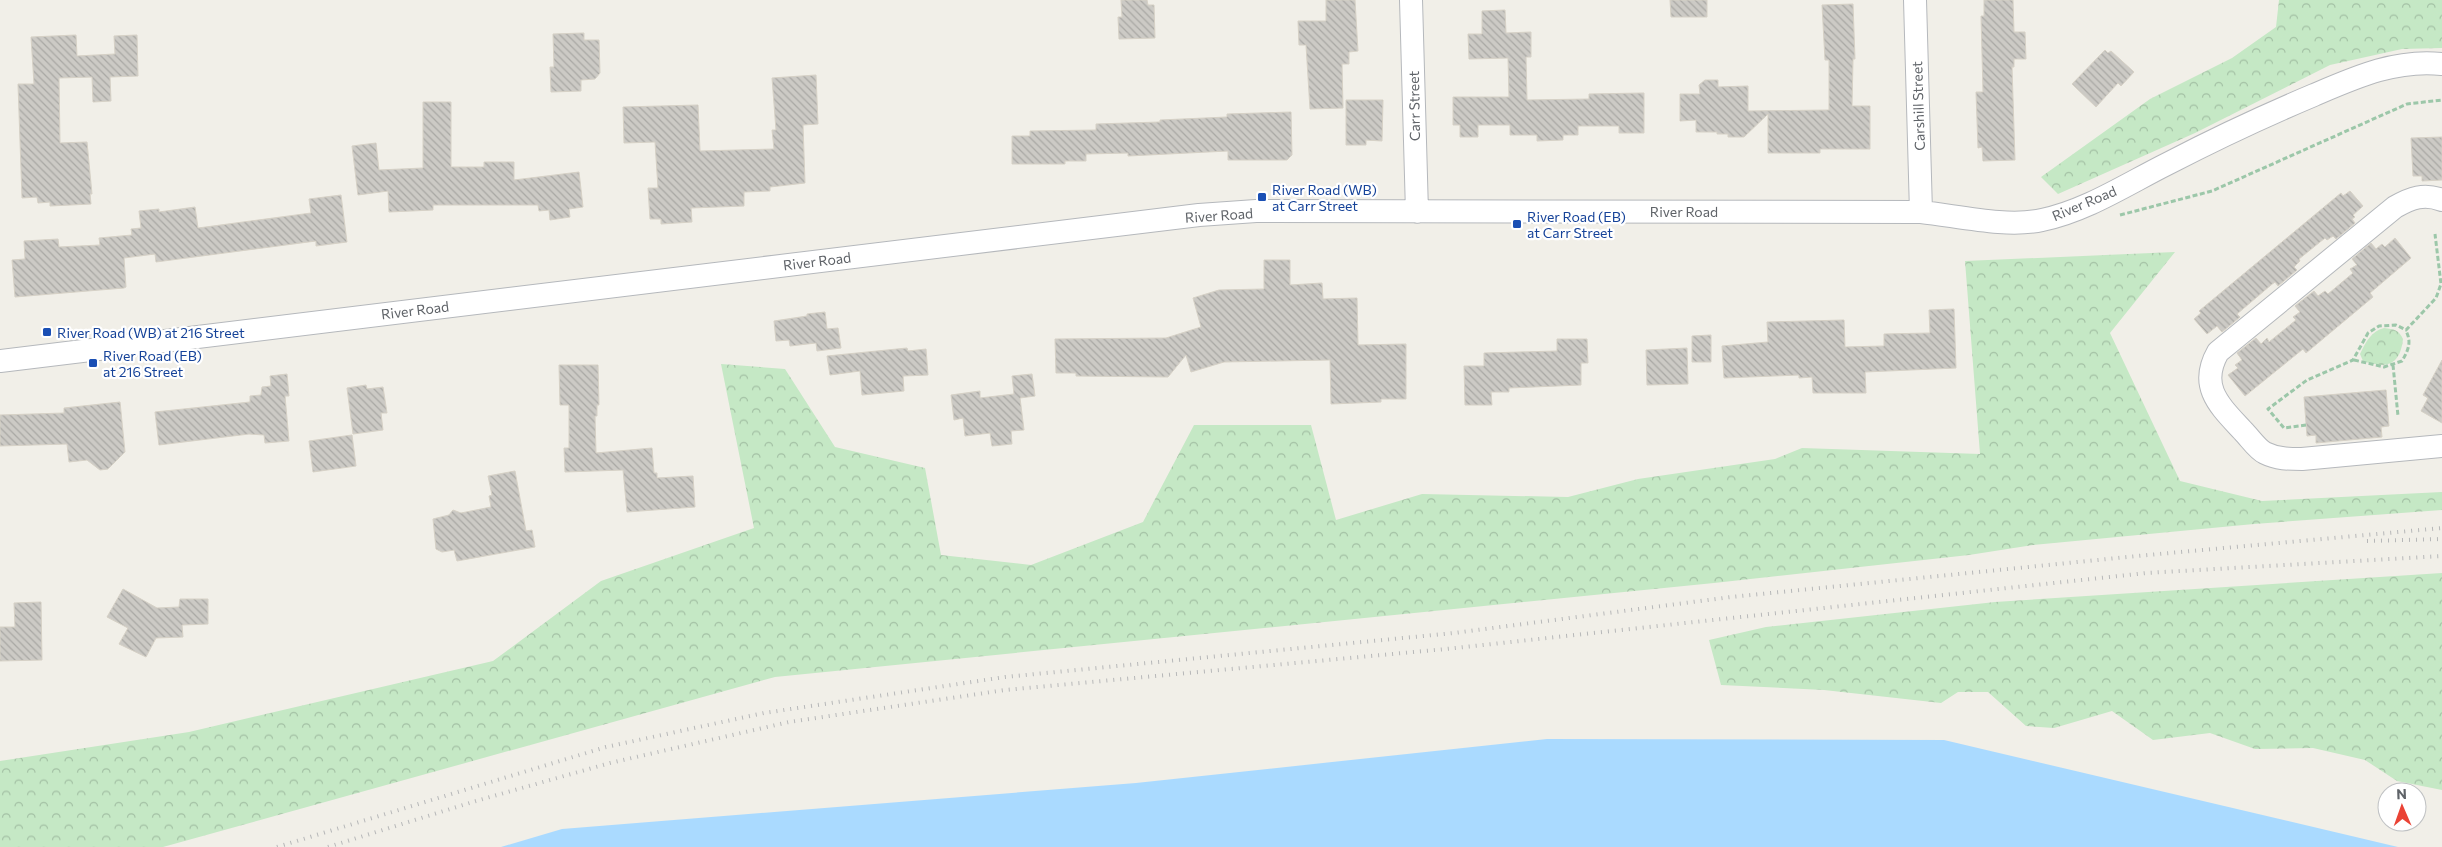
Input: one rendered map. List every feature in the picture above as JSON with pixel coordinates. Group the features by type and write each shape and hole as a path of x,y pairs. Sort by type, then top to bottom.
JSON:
{"street":[{"name":"Carr Street","path":"1411,0 1417,212"},
{"name":"Carshill Street","path":"1914,0 1922,212"},
{"name":"River Road","path":"0,361 1199,215 1256,212 1667,210 1922,212 2007,223 2024,223 2056,216 2107,195 2235,129 2354,78 2391,66 2424,63 2442,64"},
{"path":"2442,200 2422,196 2408,200 2395,207 2218,352 2210,365 2210,385 2216,402 2263,452 2281,459 2302,459 2442,446"}],"path":[{"path":"2116,216 2212,191 2407,104 2442,100"},
{"path":"2406,330 2436,298 2442,284 2435,234"},
{"path":"2306,425 2284,428 2268,409 2306,380 2353,360 2384,367 2402,361 2408,349 2410,338 2406,330 2396,325 2378,326 2368,333 2353,360"},
{"path":"2393,365 2398,416"}],"green space":[{"path":"2279,0 2442,0 2442,48 2402,49 2330,65 2195,133 2058,194 2041,177 2150,99 2232,58 2276,27"},
{"path":"2175,252 2110,333 2180,481 2262,501 2442,492 2442,510 2254,524 2033,545 1969,555 1714,583 775,677 163,847 0,847 0,761 189,732 493,661 601,581 754,528 721,364 785,369 835,447 925,468 941,555 1031,565 1143,522 1194,425 1311,425 1336,520 1422,494 1568,497 1638,479 1775,459 1802,448 1980,454 1965,261"},
{"path":"2384,328 2396,330 2403,339 2399,355 2395,360 2385,365 2363,361 2360,354 2367,341 2372,334"},
{"path":"2442,573 2442,790 2427,787 2427,782 2397,781 2365,760 2313,748 2255,749 2210,733 2153,740 2112,711 2054,728 2026,726 1988,692 1958,692 1941,703 1824,690 1721,685 1709,640 1766,627 1995,602"}],"water":[{"path":"1547,739 1944,740 2398,847 501,847 562,829 1136,783"}],"building":[{"path":"1121,0 1147,0 1148,5 1154,5 1155,38 1119,39 1118,17 1122,17"},
{"path":"1326,0 1355,0 1358,51 1349,52 1349,64 1342,64 1343,108 1310,109 1306,45 1299,45 1298,21 1326,21"},
{"path":"1670,0 1707,0 1707,17 1671,17"},
{"path":"1984,0 2013,0 2014,32 2025,32 2026,59 2014,59 2014,67 2012,67 2015,160 1983,161 1982,147 1978,148 1976,92 1983,92 1981,16 1984,16"},
{"path":"1853,4 1855,59 1853,59 1852,106 1870,106 1870,149 1820,149 1820,153 1768,153 1768,114 1744,137 1728,137 1728,134 1717,134 1717,132 1696,132 1696,120 1680,121 1680,94 1700,94 1699,85 1705,80 1718,80 1718,87 1748,86 1748,111 1829,110 1829,60 1825,60 1822,5"},
{"path":"1505,10 1506,33 1531,32 1531,57 1526,57 1527,100 1589,99 1589,94 1644,93 1644,133 1619,133 1619,126 1578,126 1578,135 1563,135 1563,140 1537,141 1537,135 1510,135 1510,125 1478,125 1478,137 1460,137 1460,125 1453,125 1453,97 1509,97 1508,58 1469,59 1468,34 1482,34 1482,11"},
{"path":"584,33 584,40 599,40 600,73 595,79 581,80 581,91 551,92 550,67 554,67 553,34"},
{"path":"76,35 77,56 115,54 114,36 137,35 138,76 110,77 111,101 93,102 92,77 59,78 60,143 87,142 92,194 90,194 91,204 50,206 50,202 38,203 37,197 22,198 18,84 34,84 31,37"},
{"path":"2105,50 2108,53 2111,51 2134,72 2121,86 2118,83 2096,107 2072,84"},
{"path":"816,75 818,124 803,125 805,183 770,187 770,191 744,192 744,206 691,208 692,222 661,224 661,219 650,219 648,188 658,188 655,142 624,143 623,107 698,105 700,151 774,149 772,130 776,130 772,78"},
{"path":"1346,100 1383,100 1382,141 1366,140 1366,145 1346,145"},
{"path":"423,102 451,102 451,167 484,167 484,162 514,162 514,180 579,172 583,207 569,209 570,217 550,220 549,210 539,211 538,205 433,205 433,210 389,212 388,191 358,195 352,146 376,143 379,170 423,168"},
{"path":"1291,112 1292,155 1287,160 1228,160 1228,151 1128,156 1128,153 1086,154 1086,161 1065,161 1065,164 1012,164 1012,136 1030,136 1030,131 1096,130 1096,124 1227,117 1227,114"},
{"path":"2442,137 2442,180 2422,181 2422,176 2413,176 2411,138"},
{"path":"2350,191 2363,206 2353,215 2355,217 2352,219 2355,223 2336,239 2333,236 2327,240 2325,238 2299,259 2300,261 2294,267 2297,270 2278,286 2275,282 2271,285 2237,314 2240,317 2222,332 2217,326 2207,334 2194,319 2201,313 2199,311 2341,193 2343,196"},
{"path":"341,195 347,242 316,246 316,241 156,262 155,254 124,258 126,287 124,288 15,297 12,260 25,259 24,241 58,239 59,247 100,245 99,238 132,235 131,229 141,228 139,211 159,209 159,212 195,207 198,228 311,213 309,199"},
{"path":"2395,238 2411,258 2370,293 2373,297 2306,353 2303,349 2245,396 2228,375 2238,368 2235,365 2242,360 2237,353 2256,338 2261,344 2267,338 2269,342 2296,320 2293,317 2300,312 2295,306 2314,291 2318,296 2325,291 2328,294 2353,273 2350,269 2357,265 2352,259 2371,243 2376,249 2382,244 2385,247"},
{"path":"1264,260 1290,260 1290,285 1322,283 1323,299 1357,298 1358,345 1406,344 1406,399 1381,399 1381,402 1331,404 1330,360 1224,362 1191,372 1186,355 1168,377 1076,376 1076,373 1056,373 1055,339 1166,338 1201,327 1193,298 1219,290 1264,289"},
{"path":"1954,309 1956,368 1865,372 1866,393 1813,393 1812,377 1799,378 1799,375 1724,378 1722,346 1768,342 1767,322 1844,320 1845,347 1884,346 1884,334 1930,333 1929,310"},
{"path":"825,312 827,329 838,328 841,348 817,351 816,343 790,346 789,340 776,341 774,321"},
{"path":"1711,335 1711,362 1692,362 1692,336"},
{"path":"1557,339 1587,339 1588,363 1581,363 1581,385 1509,388 1509,392 1491,392 1492,405 1465,405 1464,366 1484,366 1484,353 1557,351"},
{"path":"907,348 908,351 926,349 928,375 903,376 904,391 862,395 860,371 830,375 827,356"},
{"path":"1687,348 1688,384 1647,385 1646,350"},
{"path":"2442,360 2442,423 2421,411 2428,398 2423,395"},
{"path":"559,365 598,365 599,405 597,405 597,416 595,416 596,453 652,448 654,473 657,473 657,478 693,476 695,507 627,512 623,470 565,472 564,448 569,448 569,405 560,405"},
{"path":"287,374 289,396 285,396 289,441 265,443 264,435 249,434 159,445 155,412 250,402 250,396 261,395 262,387 271,386 270,376"},
{"path":"1032,374 1035,396 1020,398 1024,430 1011,431 1012,444 992,446 990,433 965,436 963,418 954,420 951,395 980,391 980,398 1014,394 1012,376"},
{"path":"366,385 367,389 383,387 387,413 381,413 383,430 353,434 347,388"},
{"path":"2386,390 2389,426 2381,427 2382,437 2316,443 2316,435 2307,436 2304,397"},
{"path":"120,402 125,452 108,469 100,470 87,460 69,462 67,444 0,446 0,415 64,413 64,408"},
{"path":"352,435 356,466 313,472 309,441"},
{"path":"515,471 526,531 532,530 535,547 457,561 454,550 442,552 436,549 433,519 449,515 453,510 461,513 491,507 489,496 492,495 488,476"},
{"path":"123,589 157,608 179,607 180,599 208,599 208,624 182,625 183,637 156,638 146,657 119,644 128,628 107,617"},
{"path":"41,602 42,660 0,661 0,627 15,627 14,603"}],"railway":[{"path":"277,847 606,747 764,713 1005,677 1454,633 1731,597 2137,556 2442,528"},
{"path":"2367,541 2442,539"},
{"path":"328,847 476,801 610,763 789,722 1005,690 1446,649 2146,573 2442,556"}],"place":[{"name":"River Road (WB) at Carr Street","path":"1262,197"},
{"name":"River Road (EB) at Carr Street","path":"1517,224"},
{"name":"River Road (WB) at 216 Street","path":"47,332"},
{"name":"River Road (EB) at 216 Street","path":"93,363"}]}
